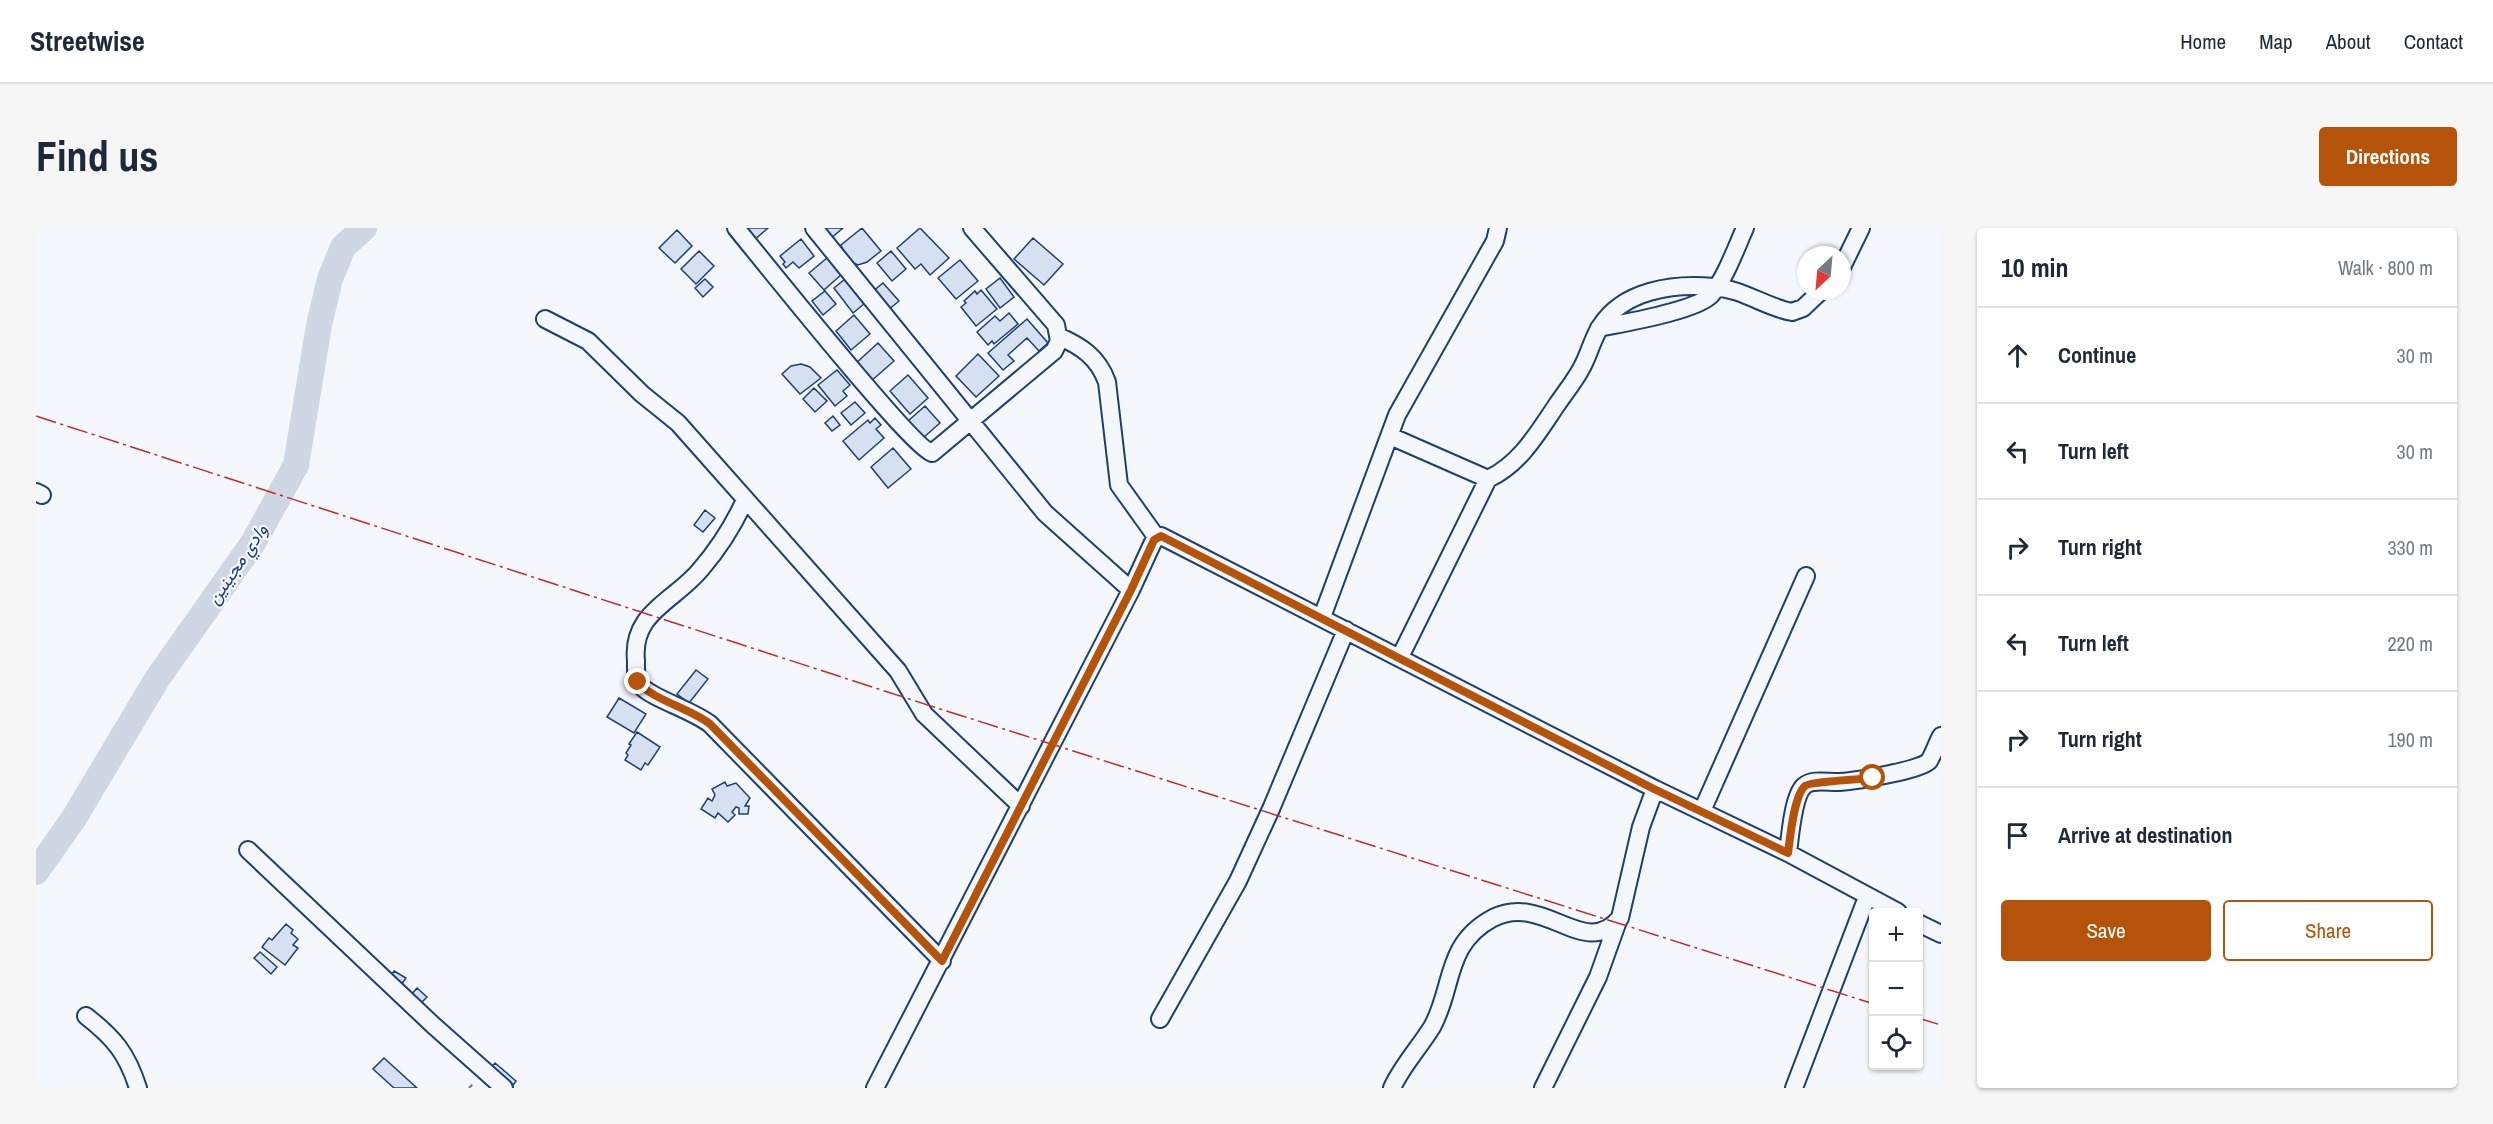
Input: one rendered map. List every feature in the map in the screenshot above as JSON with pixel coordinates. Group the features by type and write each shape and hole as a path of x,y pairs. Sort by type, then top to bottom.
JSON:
{"street":[{"path":"736,228 923,449 932,453 1054,351 1059,341 1056,325 972,228"},
{"path":"814,228 1045,513 1131,590"},
{"path":"1322,617 1404,400 1495,241 1498,228"},
{"path":"1599,328 1700,302 1709,296 1717,287 1745,228"},
{"path":"1851,249 1861,228"},
{"path":"1400,657 1488,478 1508,466 1529,445 1581,370 1599,328 1622,304 1635,296 1652,291 1698,286 1738,291 1783,311 1792,312 1803,308 1811,300"},
{"path":"545,319 588,341 642,394 678,423 898,671 924,714 1021,806"},
{"path":"1058,336 1087,350 1103,372 1107,382 1119,485 1157,538"},
{"path":"1390,436 1488,478"},
{"path":"746,500 727,533 701,570 644,620 635,646 638,682 646,690 692,712 710,724 942,961"},
{"path":"1157,538 1166,537 1654,789 1788,853 1890,908"},
{"path":"875,1088 1157,538"},
{"path":"1702,812 1806,576"},
{"path":"1160,1019 1238,881 1271,809 1346,630"},
{"path":"1788,853 1799,795 1805,786 1813,782 1873,778 1923,765 1930,760 1941,736"},
{"path":"1543,1088 1598,977 1620,918 1641,827 1654,789"},
{"path":"248,850 433,1025 504,1088"},
{"path":"1794,1088 1867,897"},
{"path":"1392,1088 1432,1026 1453,965 1466,941 1479,928 1507,913 1525,911 1586,933 1595,934 1607,930 1620,918"},
{"path":"1923,925 1941,934"},
{"path":"86,1016 108,1033 122,1050 138,1088"}],"building":[{"path":"742,228 768,228 753,241"},
{"path":"821,228 843,228 829,240"},
{"path":"862,228 881,251 867,262 858,265 847,260 841,245"},
{"path":"920,228 949,258 930,275 921,264 915,269 897,248"},
{"path":"677,230 692,246 675,263 659,248"},
{"path":"1033,238 1063,264 1044,285 1014,259"},
{"path":"801,239 814,256 799,268 793,262 786,268 780,256"},
{"path":"699,251 714,266 696,284 681,269"},
{"path":"891,251 906,269 892,281 877,263"},
{"path":"827,258 842,274 824,290 809,273"},
{"path":"960,260 978,281 956,299 938,278"},
{"path":"1000,278 1014,297 1000,308 986,289"},
{"path":"705,279 713,287 703,297 695,288"},
{"path":"845,279 864,304 853,313 834,288"},
{"path":"883,283 899,301 887,311 872,292"},
{"path":"981,290 997,309 976,326 961,307 975,291 977,294"},
{"path":"825,291 836,304 823,315 812,301"},
{"path":"1009,313 1018,324 994,344 992,341 988,345 977,332 995,316 1000,321"},
{"path":"854,315 870,334 851,350 836,331"},
{"path":"1027,319 1048,343 1039,351 1027,338 1008,355 1014,361 1003,370 988,353"},
{"path":"878,343 894,361 870,382 854,365"},
{"path":"978,354 999,376 976,397 956,376"},
{"path":"801,364 810,367 821,378 800,394 782,374 791,366"},
{"path":"837,370 850,385 843,391 847,396 835,406 818,385"},
{"path":"908,375 928,398 910,414 890,391"},
{"path":"814,388 827,401 815,412 803,399"},
{"path":"855,402 865,413 851,425 841,413"},
{"path":"925,406 940,423 923,438 908,421"},
{"path":"833,416 840,425 832,431 825,423"},
{"path":"875,418 881,425 876,429 884,438 859,460 843,441 868,420 870,423"},
{"path":"893,448 911,469 888,488 871,467"},
{"path":"705,510 715,518 703,532 694,525"},
{"path":"696,670 708,679 689,703 677,694"},
{"path":"619,698 646,714 634,733 607,717"},
{"path":"637,732 660,747 648,765 645,763 641,770 625,760 631,745 629,744"},
{"path":"725,782 727,786 736,783 750,798 745,806 749,806 748,814 739,814 739,808 736,807 732,812 735,815 728,822 718,813 715,818 701,809 708,798 712,801 715,795 712,789"},
{"path":"286,924 298,939 293,945 298,948 285,965 262,947 269,938 272,940"},
{"path":"260,952 277,967 271,974 254,958"},
{"path":"394,971 406,978 401,985 390,977"},
{"path":"417,988 427,997 421,1003 411,995"},
{"path":"384,1058 417,1088 394,1088 373,1069"},
{"path":"495,1063 516,1081 511,1088 489,1070"}],"waterway":[{"name":"وادي مجينين","path":"36,872 74,818 157,679 253,543 296,465 319,325 330,279 343,247 364,228"}],"power":[{"path":"36,416 934,707 1869,1002"},
{"path":"1923,1020 1941,1025"}],"route":[{"path":"638,682 646,690 692,712 710,724 942,961 1131,590 1154,540 1161,536 1654,789 1788,853 1799,795 1805,786 1813,782 1873,778"}]}
